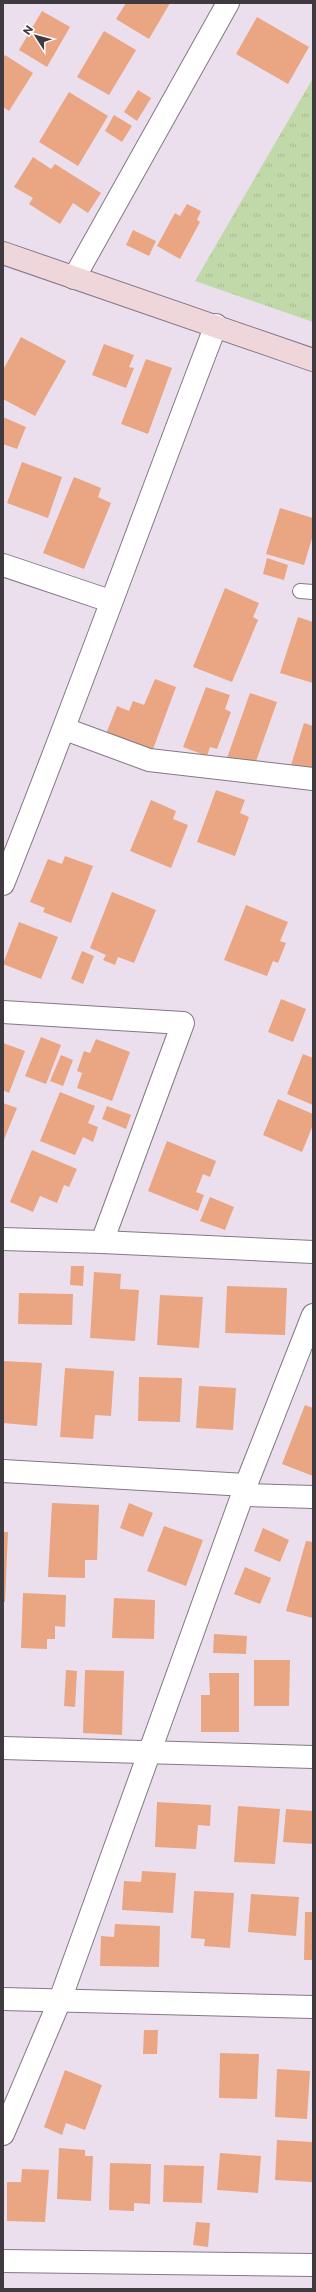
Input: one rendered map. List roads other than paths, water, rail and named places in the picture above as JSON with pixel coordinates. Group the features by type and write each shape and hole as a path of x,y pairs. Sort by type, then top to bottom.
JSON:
{"street":[{"path":"74,278 228,3"},
{"path":"3,253 216,325 313,360"},
{"path":"3,884 65,729 110,601 216,325"},
{"path":"3,565 110,601"},
{"path":"65,729 149,760 313,779"},
{"path":"3,1012 183,1024 102,1242"},
{"path":"3,1239 313,1252"},
{"path":"3,2134 60,2000 245,1490 313,1315"},
{"path":"3,1471 245,1490 313,1497"},
{"path":"3,1748 150,1751 313,1757"},
{"path":"3,1999 313,2007"},
{"path":"3,2261 313,2264"}]}
